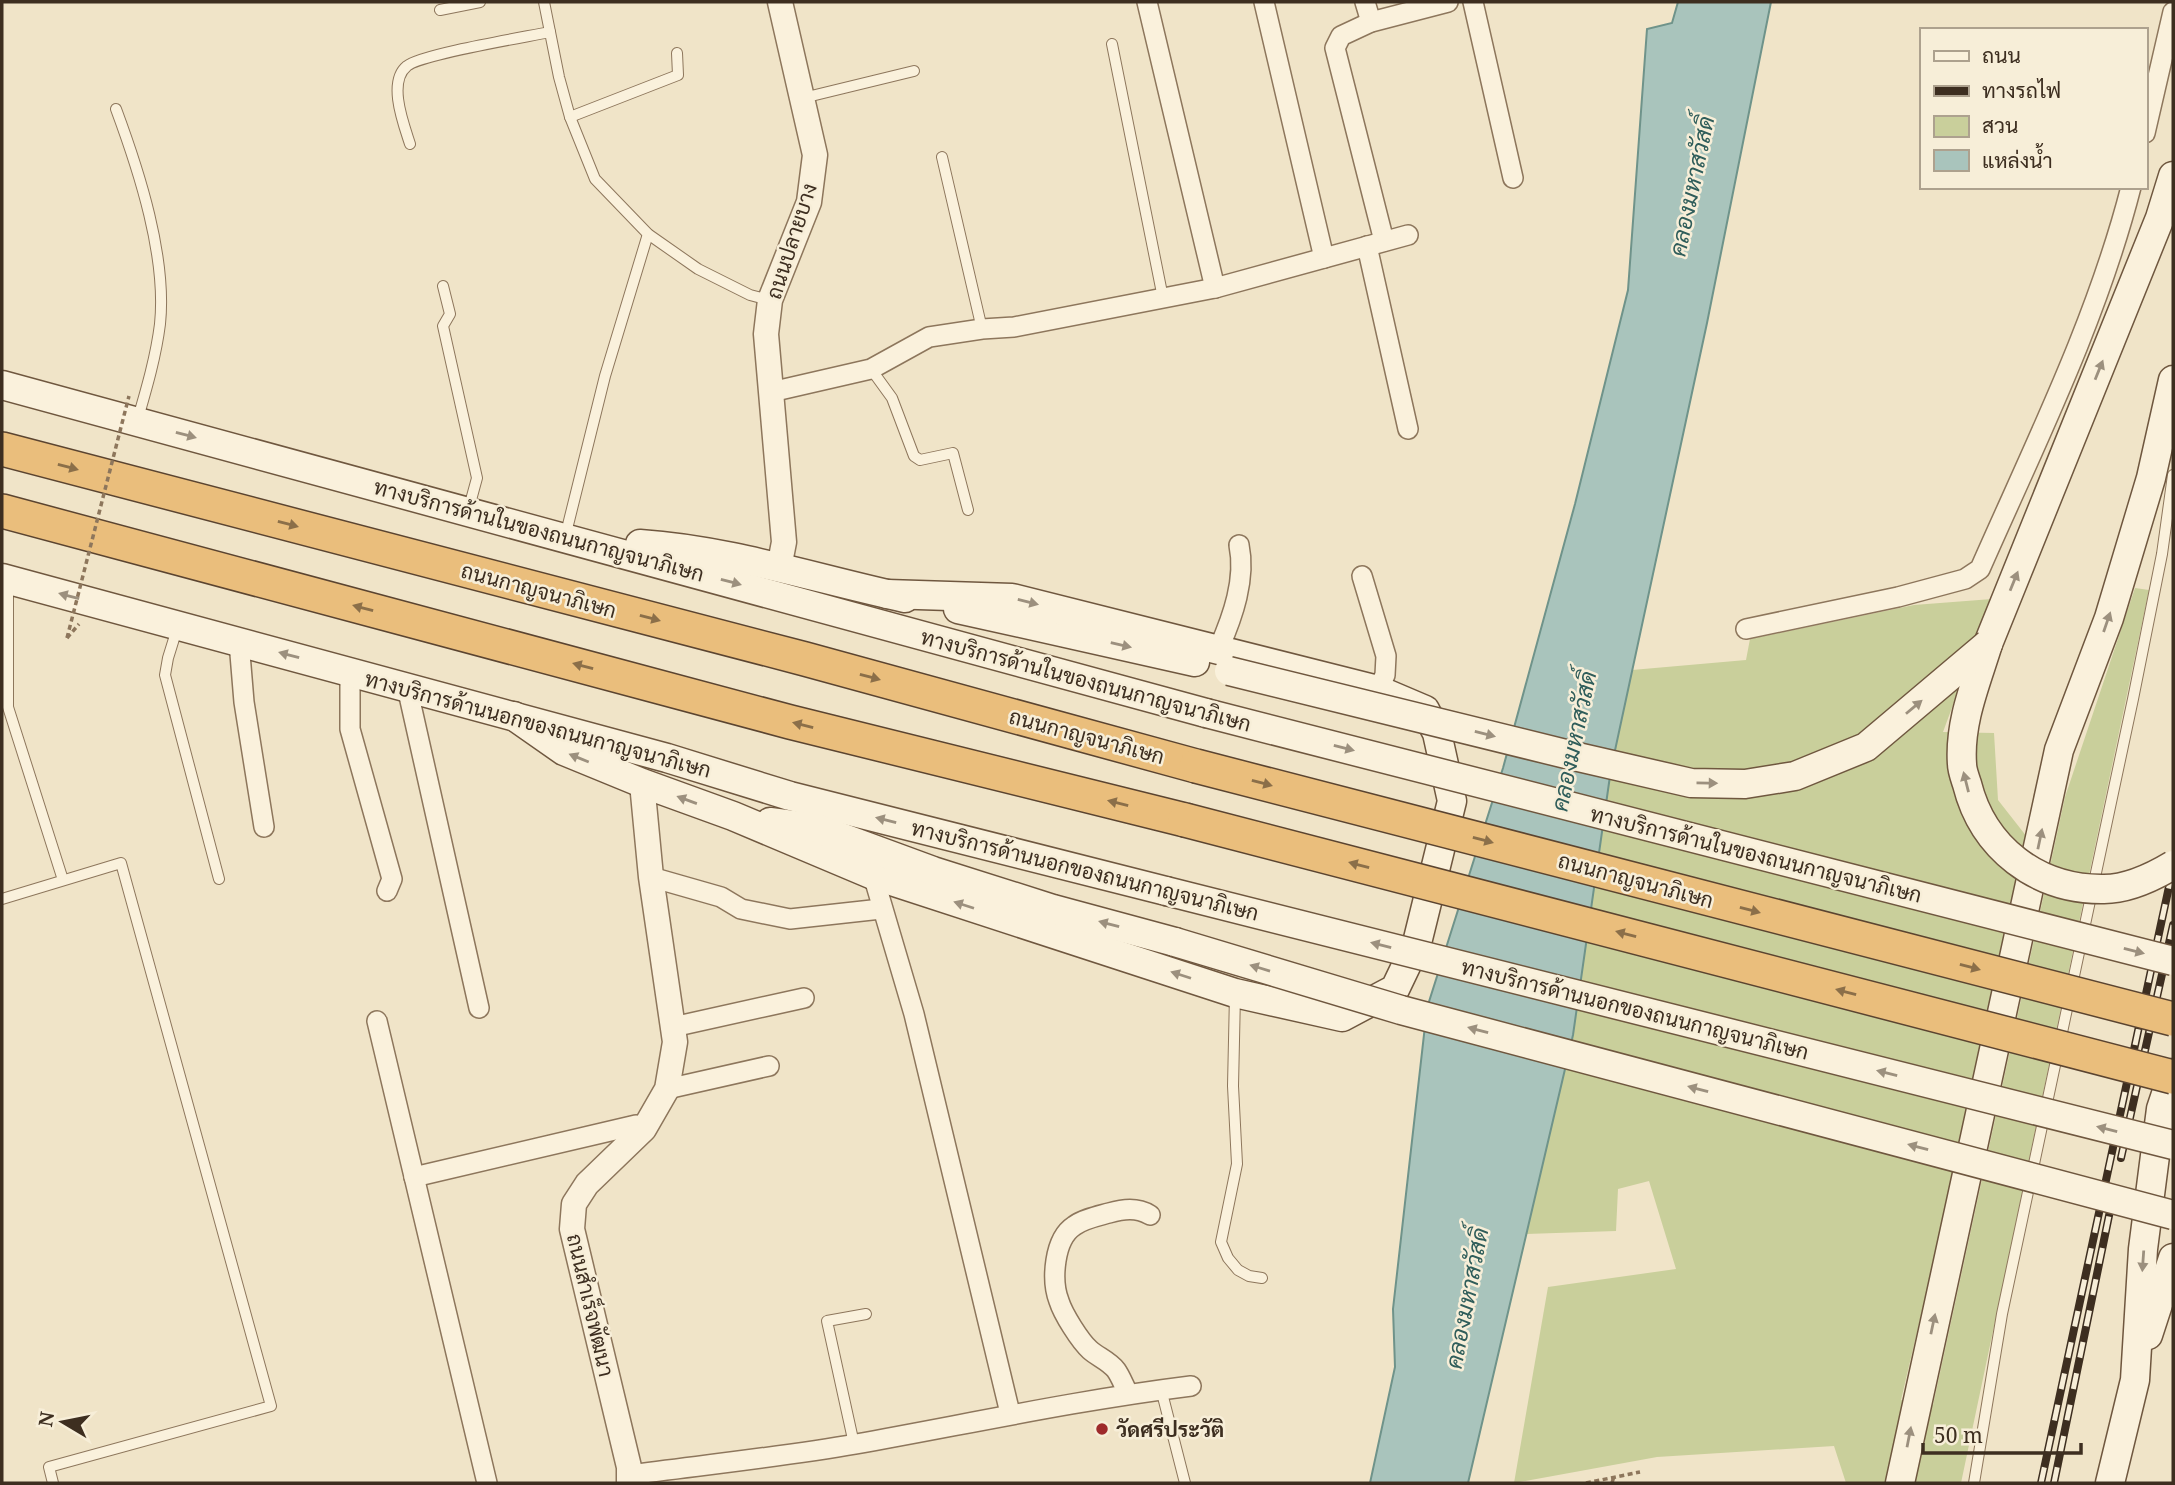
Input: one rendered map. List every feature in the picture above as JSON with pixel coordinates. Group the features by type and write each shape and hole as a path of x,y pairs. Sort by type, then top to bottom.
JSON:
{"highway":[{"name":"ถนนกาญจนาภิเษก","path":"2,449 805,659 1196,766 2173,1019"},
{"path":"2,511 790,722 1185,820 2173,1075"}],"main road":[{"path":"2173,176 2154,231 1988,644 1965,716 1962,765 1972,804 1996,844 2022,866 2064,884 2105,889 2149,880 2173,865"},
{"path":"1900,1483 2059,750 2109,618 2151,478 2173,380"},
{"name":"ทางบริการด้านในของถนนกาญจนาภิเษก","path":"2,385 133,409 468,512 884,626 1206,713 2173,961"},
{"path":"513,716 564,751 733,816 873,875 1235,993 1342,1017 1395,989 1417,943 1451,802 1437,733 1425,710 1378,690 1058,630 779,568 669,546 568,538"},
{"path":"820,578 884,626"},
{"name":"ทางบริการด้านนอกของถนนกาญจนาภิเษก","path":"5,579 667,758 790,796 2173,1146"},
{"path":"1224,660 1578,757 1691,783 1745,784 1795,776 1866,747 1988,644"},
{"path":"733,816 816,828 933,871 1053,909 1175,942 1401,1010 2173,1215"},
{"path":"2135,1380 2143,1249 2161,1110 2173,1075"},
{"path":"2110,1483 2135,1380 2173,1258"}],"street":[{"name":"ถนนปลายบาง","path":"779,568 784,542 766,334 770,300 808,202 815,155 780,2"},
{"path":"1147,2 1215,288"},
{"path":"1264,2 1324,258"},
{"path":"1365,2 1371,22"},
{"path":"1408,429 1376,244 1335,48 1341,36 1371,22 1448,2"},
{"path":"1473,2 1513,178"},
{"path":"2147,124 2173,12"},
{"path":"1746,629 1898,597 1965,579 1980,569 2037,443 2116,244 2130,189"},
{"path":"771,392 871,369 929,337 1014,327 1215,288 1408,235"},
{"path":"1224,660 1240,582 1242,563 1239,545"},
{"path":"1362,576 1386,656 1385,675 1378,690"},
{"path":"239,642 244,702 264,827"},
{"path":"350,672 350,729 392,879 387,891"},
{"path":"407,687 479,1008"},
{"name":"ถนนสำเร็จพัฒนา","path":"629,1479 629,1467 572,1229 574,1204 587,1184 644,1129 667,1089 675,1042 651,877 642,783"},
{"path":"873,875 914,1014 1010,1413"},
{"path":"651,877 720,897 741,909 790,919 881,909"},
{"path":"673,1027 804,998"},
{"path":"377,1021 487,1483"},
{"path":"667,1089 769,1066"},
{"path":"414,1177 636,1125 644,1129"},
{"path":"1128,1393 1115,1368 1089,1349 1064,1311 1055,1285 1056,1269 1061,1242 1072,1226 1093,1217 1122,1210 1141,1209 1150,1215"},
{"path":"629,1479 854,1444 1128,1393 1191,1386"}],"lane":[{"path":"440,10 480,2"},
{"path":"544,2 559,78 570,117 596,179 648,234 698,269 750,295 770,300"},
{"path":"410,144 397,100 401,75 407,66 429,57 550,32"},
{"path":"1112,44 1163,298"},
{"path":"570,117 678,75 677,53"},
{"path":"802,98 914,71"},
{"path":"116,109 147,209 159,265 160,322 152,368 133,409"},
{"path":"942,158 982,329"},
{"path":"568,538 605,376 648,234"},
{"path":"443,286 450,314 443,326 477,478 468,512"},
{"path":"871,369 892,398 914,456 920,460 953,453 968,510"},
{"path":"1974,1483 2002,1314 2139,673 2162,554 2173,475"},
{"path":"5,579 5,708 62,880"},
{"path":"178,626 168,658 166,675 219,879"},
{"path":"2,899 121,863 271,1406 49,1467 54,1483"},
{"path":"1235,993 1233,1086 1237,1164 1221,1242 1228,1258 1238,1270 1249,1276 1262,1278"},
{"path":"854,1444 827,1321 866,1314"},
{"path":"1161,1389 1185,1483"}],"path":[{"path":"67,638 133,409"},
{"path":"1586,1483 1640,1472"},
{"path":"1612,1483 1614,1476"}],"green space":[{"path":"2135,588 2149,590 1961,1483 1846,1483 1834,1446 1657,1457 1514,1483 1548,1287 1676,1269 1649,1181 1618,1189 1616,1231 1526,1234 1573,1035 1611,769 1632,670 1746,660 1750,639 1914,605 1992,599 1943,732 1994,733 1998,800 2027,837 2022,885 1901,1400 1933,1405 2065,797"}],"water":[{"name":"คลองมหาสวัสดิ์","path":"1678,2 1771,2 1707,323 1611,769 1573,1035 1468,1483 1370,1483 1395,1367 1393,1309 1427,1008 1503,768 1575,504 1628,290 1647,29 1672,23"}],"railway":[{"path":"2041,1483 2173,868"},
{"path":"2121,1158 2173,925"},
{"path":"2054,1483 2111,1206"}],"place":[{"name":"วัดศรีประวัติ","path":"1102,1429"}]}
